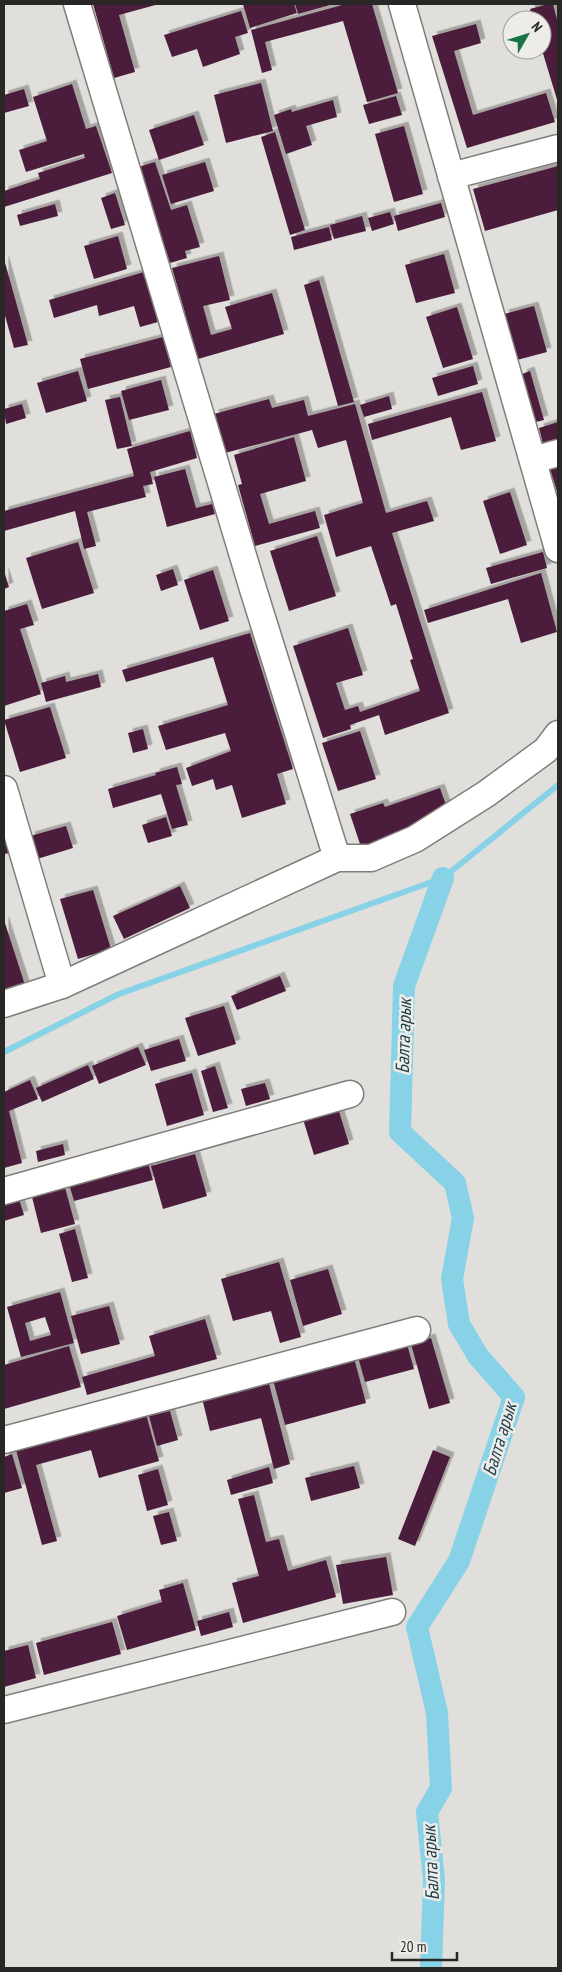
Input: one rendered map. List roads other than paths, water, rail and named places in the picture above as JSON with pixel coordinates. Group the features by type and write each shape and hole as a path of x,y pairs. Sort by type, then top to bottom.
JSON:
{"street":[{"path":"77,4 253,589 337,858"},
{"path":"402,4 558,549"},
{"path":"451,176 558,148"},
{"path":"533,460 558,453"},
{"path":"4,1004 62,985 337,858 371,858 415,839 486,794 546,750 558,734"},
{"path":"4,789 62,985"},
{"path":"4,1191 350,1094"},
{"path":"4,1440 417,1330"},
{"path":"4,1710 392,1612"}],"waterway":[{"name":"Балта арык","path":"4,1052 119,994 443,878 558,785"},
{"name":"Балта арык","path":"431,1968 434,1880 427,1812 441,1788 437,1713 417,1627 459,1561 514,1397 478,1356 459,1324 452,1279 463,1218 455,1183 400,1132 404,986 443,878"}]}
